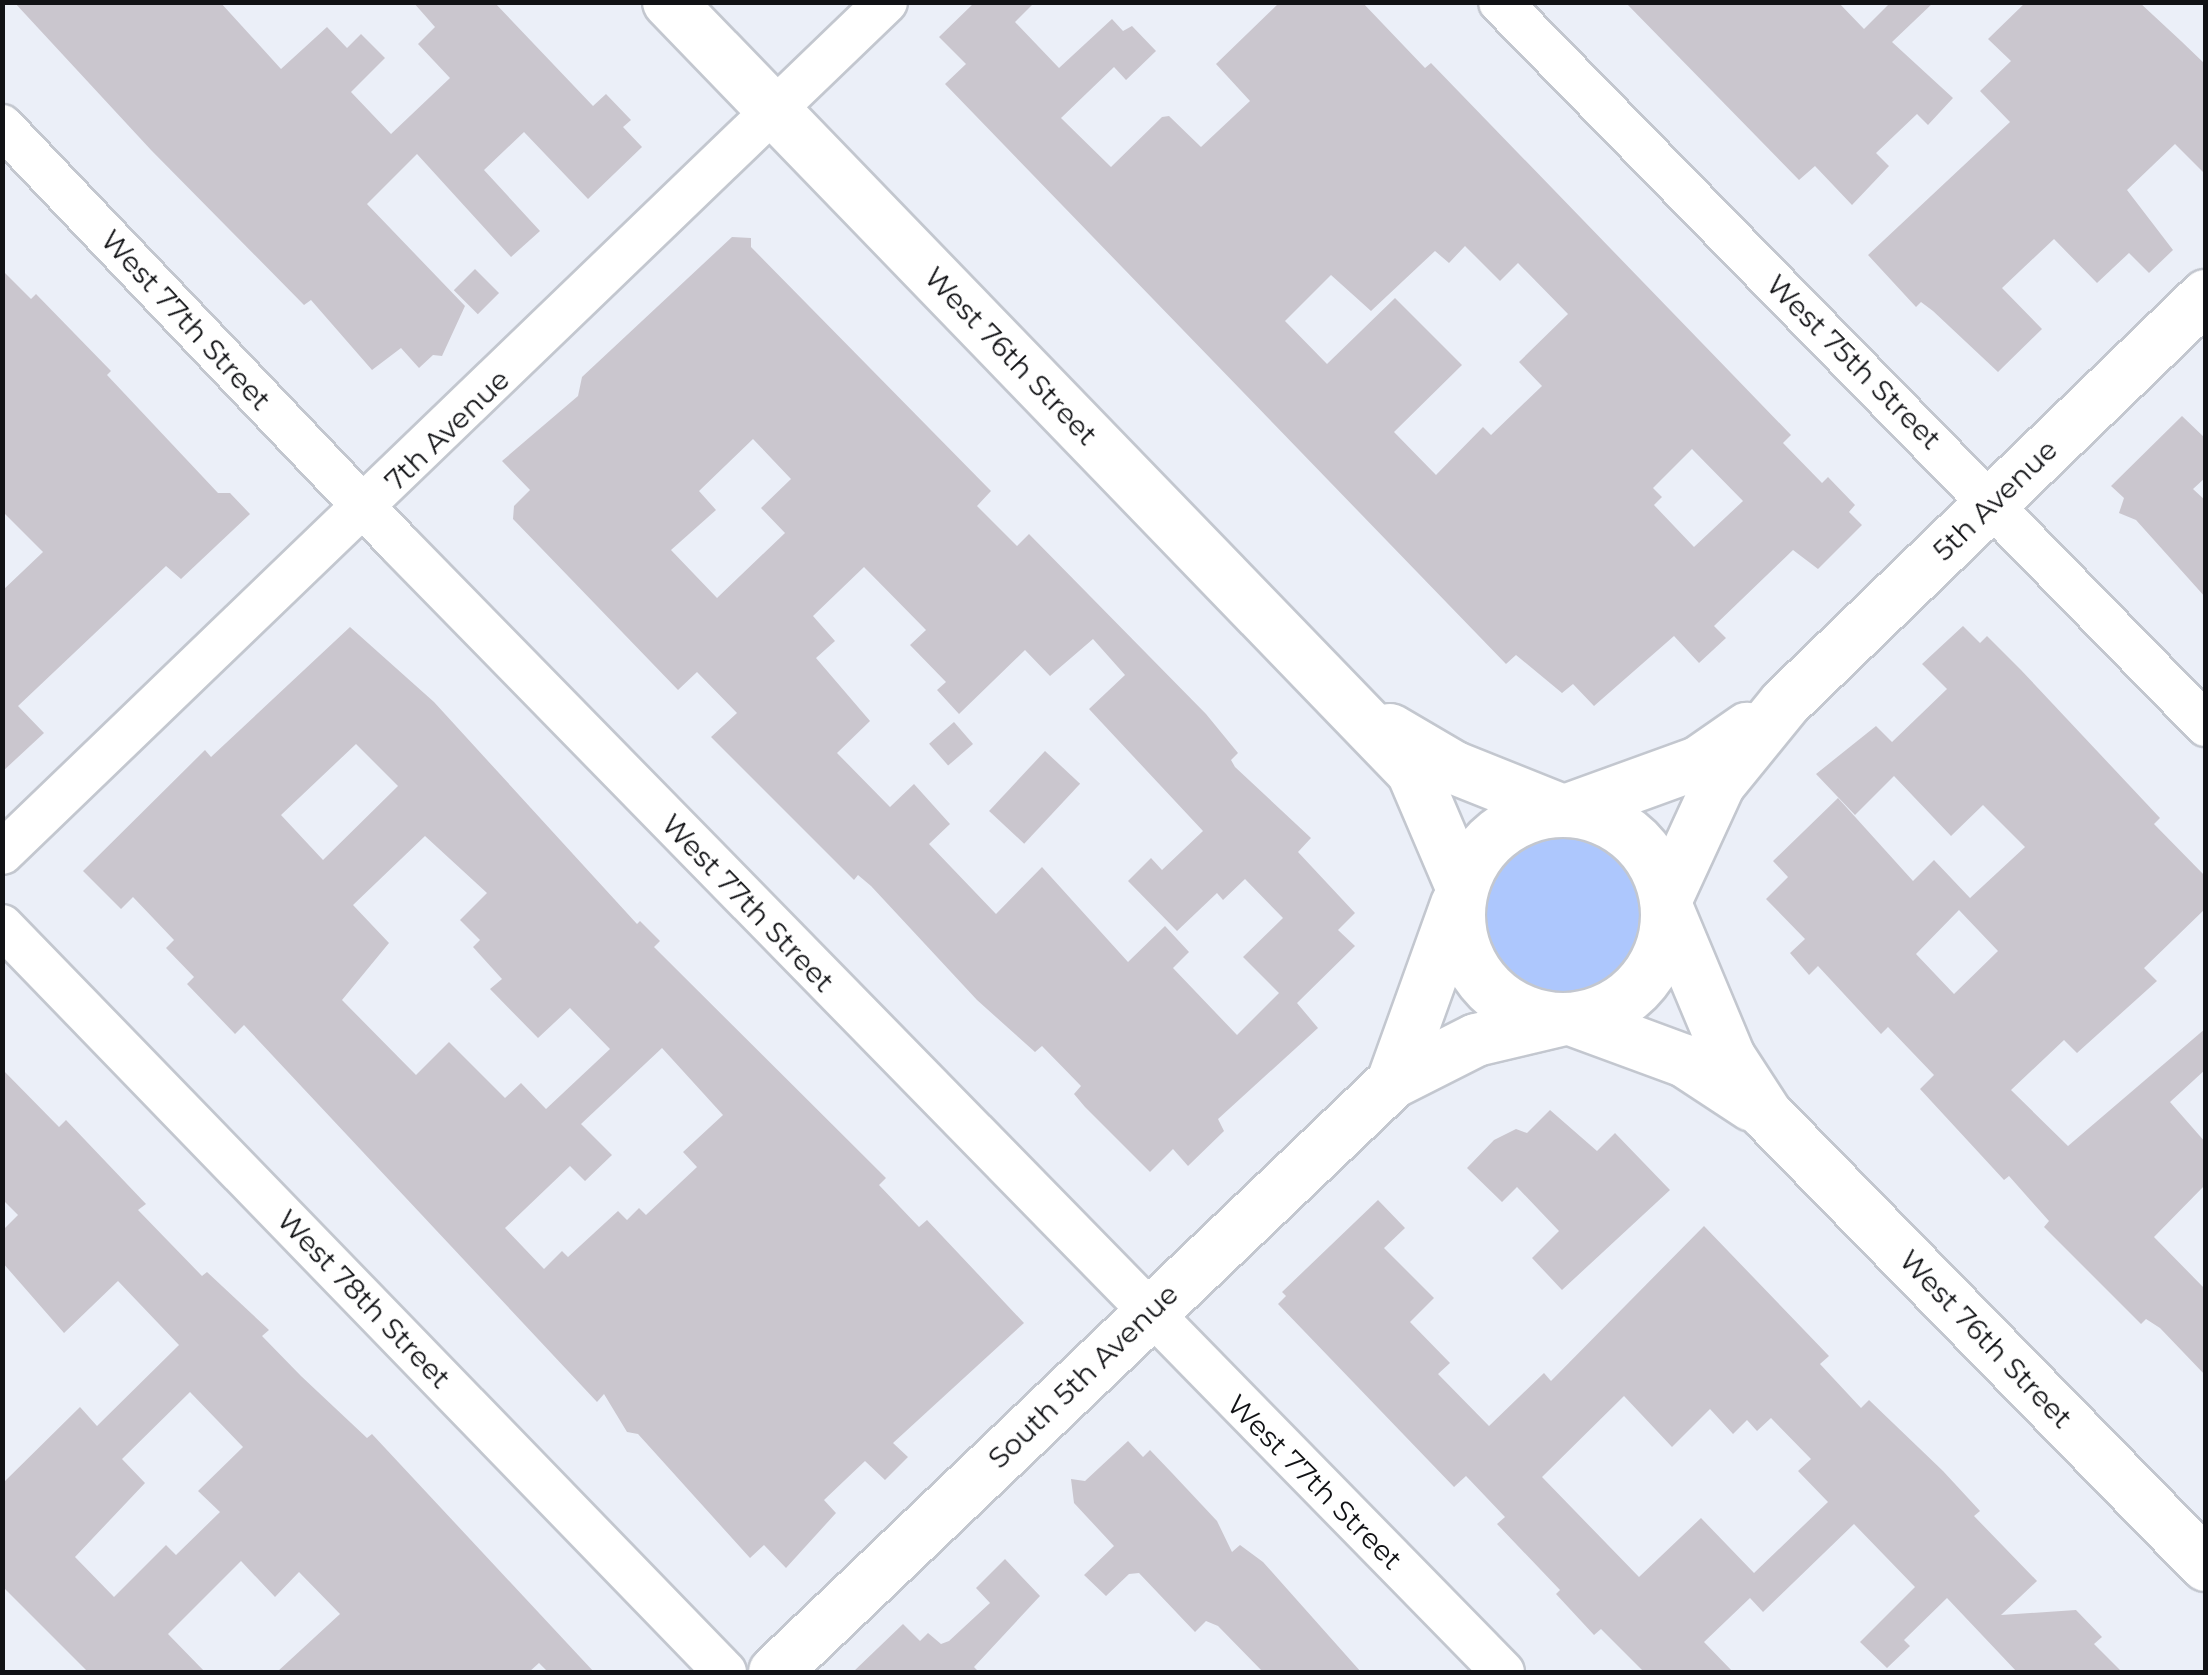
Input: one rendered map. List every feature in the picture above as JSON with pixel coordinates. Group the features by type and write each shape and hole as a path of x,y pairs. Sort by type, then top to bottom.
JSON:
{"street":[{"name":"West 76th Street","path":"669,2 1413,772 1461,890"},
{"name":"7th Avenue","path":"2,854 365,510 886,2"},
{"name":"West 75th Street","path":"1500,2 2206,724"},
{"name":"West 77th Street","path":"2,126 365,510 1502,1672"},
{"name":"5th Avenue","path":"1667,904 1719,784 1785,703 2206,296"},
{"name":"5th Avenue","path":"1564,810 1698,763 1785,703"},
{"name":"West 76th Street","path":"1354,709 1455,768 1564,810"},
{"path":"1564,810 1596,815 1643,846 1667,904 1665,942 1630,996 1602,1012 1568,1019 1530,1014 1482,980 1464,948 1461,890 1476,856 1499,832 1528,816 1564,810"},
{"name":"South 5th Avenue","path":"1393,1082 1461,890"},
{"name":"West 76th Street","path":"1667,904 1730,1056 1766,1114 2206,1565"},
{"name":"West 78th Street","path":"2,926 725,1672"},
{"name":"West 76th Street","path":"1568,1019 1684,1062 1766,1114"},
{"name":"South 5th Avenue","path":"775,1672 1393,1082 1476,1040 1568,1019"}],"shaded area":[{"path":"1563,832 1594,839 1620,856 1637,882 1644,913 1637,944 1620,970 1594,987 1563,994 1532,987 1506,970 1489,944 1482,913 1489,882 1506,856 1532,839"}],"building":[{"path":"14,2 220,2 281,69 327,27 347,48 361,34 385,58 351,92 391,134 450,78 418,44 435,27 413,2 494,2 593,106 606,94 631,120 623,127 642,147 588,199 524,132 484,170 540,231 511,257 417,154 367,204 465,306 442,356 433,355 419,368 401,348 372,370 311,300 304,305 151,150"},
{"path":"975,2 1035,2 1015,22 1059,68 1112,19 1123,31 1132,26 1156,51 1126,80 1114,67 1061,118 1111,167 1162,117 1169,116 1201,147 1250,101 1216,64 1280,2 1362,2 1425,68 1431,63 1791,435 1783,443 1822,483 1828,477 1855,505 1849,512 1862,525 1818,569 1793,550 1714,626 1726,638 1699,663 1674,636 1594,706 1573,684 1562,693 1516,655 1506,664 945,84 966,64 939,37","holes":["1465,246 1500,281 1518,263 1568,314 1519,362 1542,386 1491,435 1483,427 1436,475 1394,432 1462,365 1395,298 1327,364 1285,321 1331,275 1371,311 1435,251 1449,263","1692,449 1743,501 1694,547 1654,505 1662,497 1653,488"]},
{"path":"1625,2 1838,2 1864,29 1891,2 1934,2 1892,42 1953,98 1928,125 1917,114 1876,153 1889,166 1852,205 1815,166 1799,180"},
{"path":"2026,2 2139,2 2206,65 2206,175 2175,144 2127,190 2173,250 2149,273 2129,253 2097,283 2054,239 2002,288 2042,329 1998,372 1933,311 1921,302 1916,307 1868,255 2010,122 1980,91 2011,61 1988,39"},
{"path":"732,237 751,238 751,247 991,491 977,506 1017,546 1029,534 1206,714 1238,753 1231,760 1235,767 1311,838 1298,852 1355,913 1338,930 1355,946 1297,1003 1318,1028 1218,1119 1224,1131 1188,1166 1173,1149 1150,1172 1085,1107 1074,1094 1081,1086 1042,1046 1035,1052 977,1000 871,886 858,875 854,880 711,737 737,713 697,672 678,690 513,519 514,506 530,490 502,461 578,396 582,377","holes":["753,439 791,479 761,508 785,533 717,598 671,550 716,510 699,491","864,567 926,630 910,645 946,682 937,690 959,714 1025,650 1050,676 1093,639 1125,675 1089,709 1203,831 1162,870 1151,858 1128,881 1177,931 1217,893 1223,900 1245,879 1283,918 1243,957 1279,993 1237,1035 1173,968 1189,952 1165,926 1128,962 1042,867 996,914 929,844 950,824 914,784 890,807 837,753 870,721 816,658 835,641 813,616"]},
{"path":"475,269 499,293 478,314 454,290"},
{"path":"2,270 31,299 36,294 111,371 107,375 218,493 230,493 250,514 181,579 166,566 18,706 44,733 2,772 2,591 43,552 2,511"},
{"path":"2182,416 2206,439 2206,477 2193,489 2206,501 2206,598 2136,520 2119,513 2124,498 2111,486"},
{"path":"1963,626 1980,643 1987,636 2160,818 2154,824 2206,877 2206,908 2144,968 2157,981 2077,1053 2064,1040 2011,1090 2068,1146 2206,1028 2206,1069 2170,1102 2206,1143 2206,1184 2154,1237 2206,1290 2206,1376 2160,1328 2146,1319 2141,1324 2044,1227 2049,1221 2009,1176 2004,1180 1920,1089 1934,1075 1888,1027 1881,1034 1818,966 1809,975 1790,953 1805,939 1766,899 1788,877 1773,861 1838,798 1913,881 1934,860 1970,898 2025,847 1983,805 1951,836 1894,776 1855,815 1816,774 1876,726 1892,742 1947,689 1922,664","holes":["1959,910 1998,951 1954,994 1916,954"]},
{"path":"350,627 434,702 637,924 640,921 660,941 654,947 886,1178 879,1185 919,1227 927,1220 1024,1323 893,1443 908,1457 885,1480 865,1461 824,1500 836,1513 786,1568 764,1545 750,1558 638,1434 627,1432 604,1394 597,1402 244,1025 235,1034 187,984 194,977 166,948 174,940 133,897 121,909 83,871 205,750 211,757","holes":["356,744 398,786 323,860 281,815","425,836 487,893 460,920 480,940 473,947 502,979 490,989 538,1038 570,1008 610,1049 546,1109 521,1083 505,1098 449,1042 416,1075 342,1000 389,943 353,905","662,1048 723,1115 683,1152 697,1167 646,1215 639,1208 627,1220 618,1211 568,1257 562,1251 544,1269 505,1228 570,1166 585,1181 612,1155 581,1124"]},
{"path":"954,722 973,744 948,766 929,744"},
{"path":"1045,751 1080,784 1024,844 989,811"},
{"path":"2,1069 59,1127 66,1120 146,1204 138,1210 202,1276 207,1272 269,1330 262,1336 301,1376 367,1438 372,1434 594,1672 548,1672 539,1663 529,1672 277,1672 340,1614 299,1572 275,1597 241,1561 168,1634 205,1672 88,1672 2,1586 2,1484 80,1407 97,1426 179,1345 118,1281 64,1333 2,1262 2,1231 18,1215 2,1199","holes":["190,1392 243,1447 198,1491 220,1512 176,1555 166,1545 114,1597 75,1557 145,1483 122,1459"]},
{"path":"1550,1110 1597,1151 1615,1133 1670,1190 1562,1290 1532,1258 1559,1231 1517,1187 1502,1202 1467,1168 1494,1140 1516,1129 1527,1133"},
{"path":"1378,1200 1405,1228 1384,1248 1434,1298 1410,1322 1450,1363 1438,1374 1489,1426 1544,1373 1551,1381 1704,1226 1829,1356 1820,1364 1861,1408 1869,1400 1943,1471 1980,1511 1974,1516 2037,1581 2001,1615 2076,1610 2102,1637 2094,1644 2122,1672 2017,1672 1947,1598 1904,1640 1910,1646 1887,1668 1860,1642 1915,1587 1854,1524 1763,1612 1750,1598 1704,1642 1733,1672 1644,1672 1601,1629 1594,1635 1556,1594 1560,1590 1497,1524 1505,1517 1466,1476 1454,1487 1278,1304 1286,1296 1282,1292","holes":["1624,1396 1672,1447 1710,1409 1733,1434 1747,1420 1757,1431 1771,1418 1811,1459 1798,1471 1828,1502 1754,1573 1701,1518 1639,1577 1542,1477"]},
{"path":"1128,1441 1143,1457 1150,1450 1217,1521 1232,1552 1240,1545 1263,1562 1361,1672 1263,1672 1218,1626 1206,1621 1195,1632 1139,1573 1129,1574 1106,1596 1084,1575 1114,1546 1074,1503 1071,1479 1085,1481"},
{"path":"1005,1559 1040,1596 974,1667 979,1672 853,1672 903,1624 920,1641 928,1633 941,1644 949,1641 990,1603 976,1588"}]}
